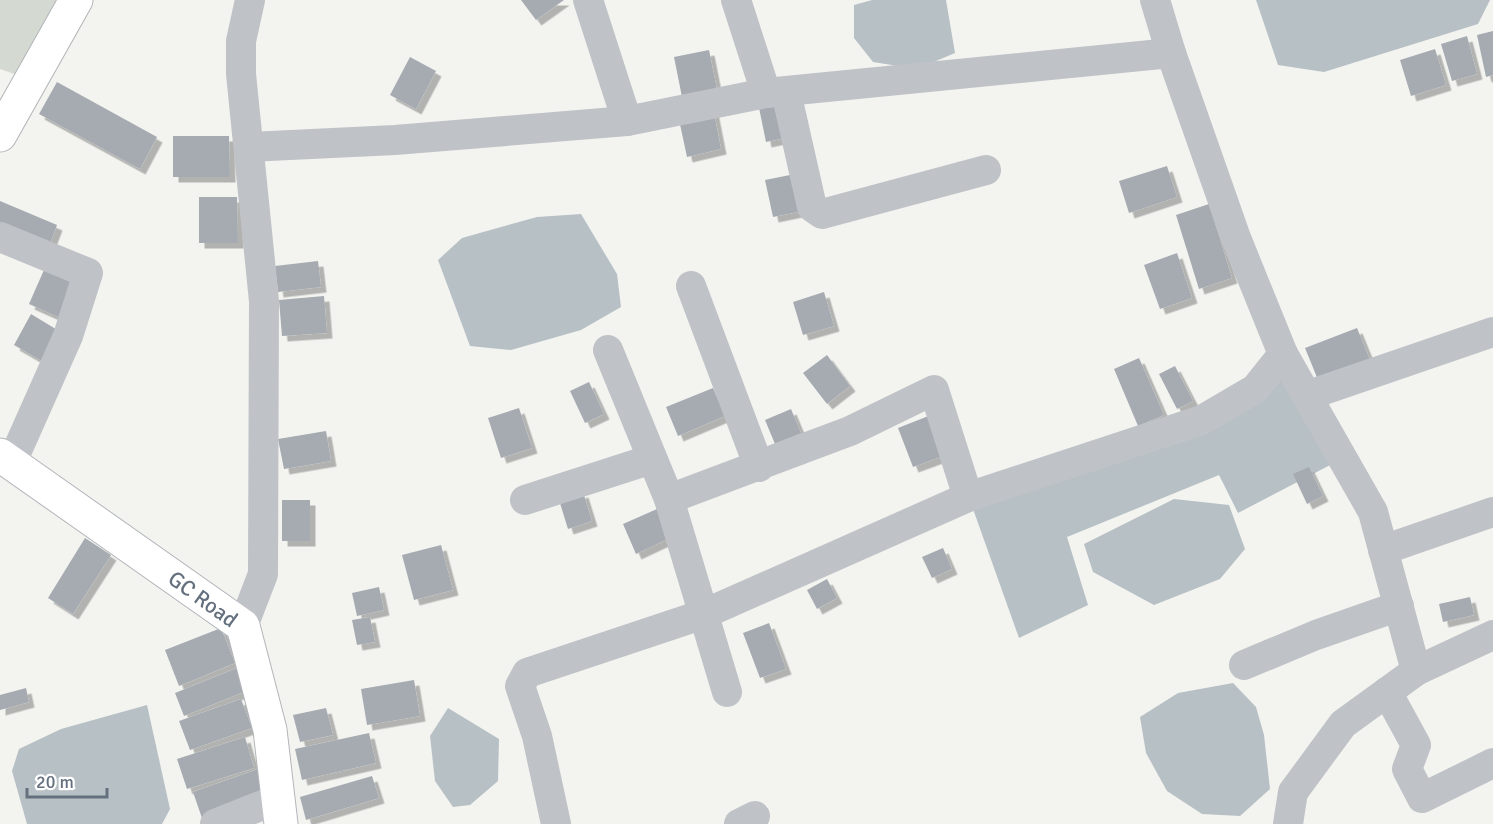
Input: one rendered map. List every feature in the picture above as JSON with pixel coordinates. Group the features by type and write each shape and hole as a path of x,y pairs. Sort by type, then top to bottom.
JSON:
{"street":[{"path":"0,135 76,0"},
{"path":"243,626 263,574 264,508 264,301 241,74 241,41 250,0"},
{"path":"588,0 627,121"},
{"path":"736,0 776,92 812,207 822,214 986,170"},
{"path":"1155,0 1171,53 1236,238 1283,354 1309,395 1373,512 1416,671"},
{"path":"249,147 395,140 627,121 776,92 1171,53"},
{"path":"0,237 88,273 68,336 6,459"},
{"path":"691,286 759,467"},
{"path":"1309,395 1493,332"},
{"path":"608,350 669,499 727,692"},
{"path":"556,824 537,736 520,686 527,673 704,614 968,497 1202,420 1255,389 1283,354"},
{"path":"669,499 850,431 934,390 968,497"},
{"name":"GC Road","path":"6,459 243,626 270,730 280,812"},
{"path":"525,500 652,459"},
{"path":"1383,550 1493,512"},
{"path":"1244,665 1316,635 1399,606"},
{"path":"1288,824 1293,792 1343,723 1416,671 1493,635"},
{"path":"1387,692 1416,745 1407,770 1422,798 1493,763"},
{"path":"215,824 280,812"}],"shaded area":[{"path":"0,0 57,0 20,76 0,69"},
{"path":"872,0 946,0 955,53 917,69 873,62 854,38 854,5"},
{"path":"1256,0 1490,0 1478,24 1324,72 1278,65"},
{"path":"581,214 617,274 621,307 581,330 511,350 470,346 438,260 462,238 537,217"},
{"path":"1283,367 1336,462 1238,513 1219,475 1067,537 1088,605 1019,638 973,509"},
{"path":"1174,499 1229,505 1245,549 1220,579 1154,605 1093,572 1084,544"},
{"path":"1233,683 1256,707 1264,735 1270,789 1240,816 1202,814 1167,791 1146,753 1140,717 1178,693"},
{"path":"147,705 170,809 162,824 27,824 12,771 19,749 61,729"},
{"path":"448,708 499,739 498,781 470,805 453,807 435,781 430,736"}],"building":[{"path":"521,0 564,0 536,20"},
{"path":"1493,31 1493,75 1486,77 1477,35"},
{"path":"1467,36 1477,74 1452,81 1441,44"},
{"path":"1435,49 1446,85 1411,96 1400,60"},
{"path":"709,50 717,90 682,97 674,57"},
{"path":"410,57 436,71 416,109 390,95"},
{"path":"57,82 157,137 140,169 39,114"},
{"path":"777,99 785,138 766,142 758,103"},
{"path":"713,108 721,149 687,157 678,115"},
{"path":"173,136 229,136 230,177 173,177"},
{"path":"1167,166 1177,197 1129,213 1119,181"},
{"path":"795,174 802,211 773,217 765,180"},
{"path":"199,197 237,197 238,243 199,243"},
{"path":"0,201 57,225 48,249 0,230"},
{"path":"1209,204 1232,278 1199,289 1176,215"},
{"path":"1177,253 1192,298 1160,309 1144,265"},
{"path":"318,261 321,287 278,292 275,266"},
{"path":"47,263 83,280 65,320 29,304"},
{"path":"824,292 834,326 803,335 793,302"},
{"path":"324,296 327,333 282,336 279,300"},
{"path":"31,314 64,334 47,364 14,345"},
{"path":"1357,328 1370,360 1318,380 1305,348"},
{"path":"827,355 850,386 827,404 803,373"},
{"path":"1139,358 1164,415 1138,426 1114,369"},
{"path":"1175,366 1193,401 1177,409 1159,374"},
{"path":"589,382 604,414 585,423 570,391"},
{"path":"713,388 725,416 678,436 666,407"},
{"path":"519,408 532,448 501,458 488,418"},
{"path":"791,409 801,433 775,444 765,420"},
{"path":"931,415 946,455 913,467 898,428"},
{"path":"326,431 331,461 284,469 278,439"},
{"path":"1309,467 1323,496 1307,504 1293,474"},
{"path":"583,492 592,521 568,529 559,500"},
{"path":"282,500 310,500 310,541 282,541"},
{"path":"657,509 670,538 636,554 623,524"},
{"path":"85,538 111,555 73,614 48,598"},
{"path":"441,545 453,590 414,600 402,555"},
{"path":"943,548 952,569 932,578 922,557"},
{"path":"827,579 837,598 817,609 807,590"},
{"path":"379,587 384,610 357,616 352,593"},
{"path":"1470,597 1474,615 1443,622 1439,604"},
{"path":"370,617 375,642 357,645 352,620"},
{"path":"769,623 786,669 760,678 743,633"},
{"path":"221,628 235,663 179,686 165,650"},
{"path":"237,668 246,691 184,716 175,693"},
{"path":"414,680 420,716 367,725 361,689"},
{"path":"26,688 29,702 0,710 0,695"},
{"path":"241,699 252,728 190,750 179,721"},
{"path":"326,708 333,735 300,742 293,715"},
{"path":"369,733 376,763 302,780 295,749"},
{"path":"245,737 254,768 187,789 177,759"},
{"path":"258,769 268,798 203,821 193,792"},
{"path":"372,776 379,798 306,820 300,797"}]}
